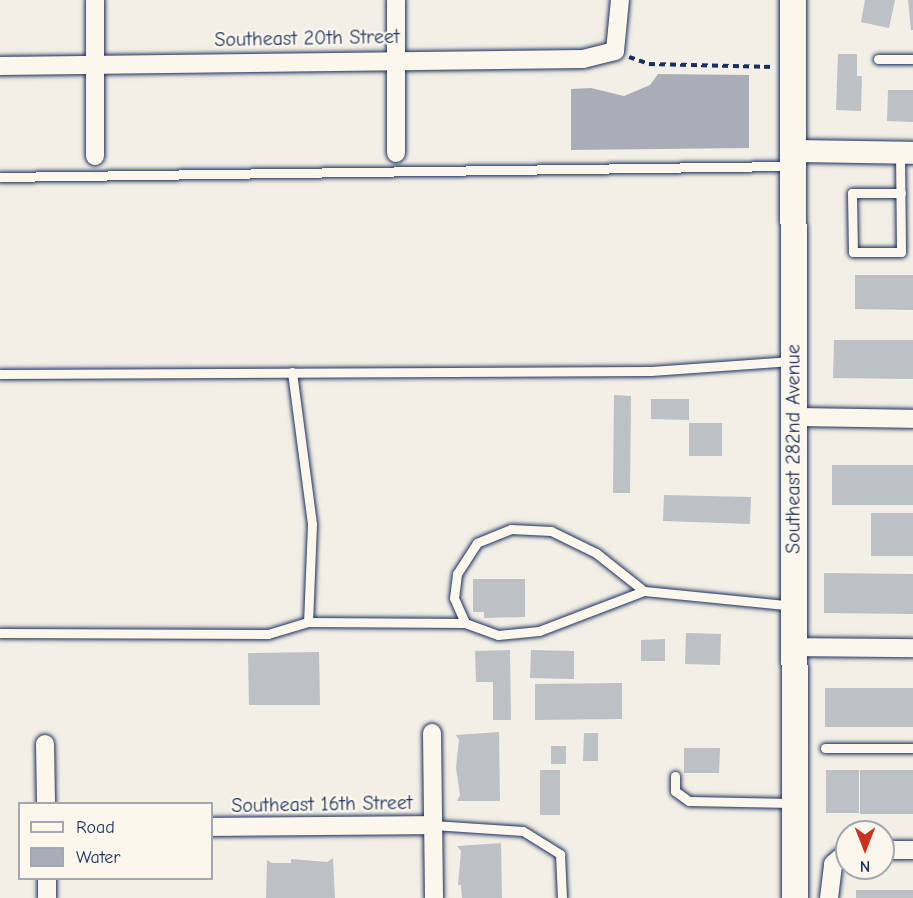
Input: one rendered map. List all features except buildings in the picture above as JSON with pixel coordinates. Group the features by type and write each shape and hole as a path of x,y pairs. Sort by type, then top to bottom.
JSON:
{"main road":[{"name":"Southeast 282nd Avenue","path":"793,0 792,417 795,898"}],"street":[{"path":"95,0 95,156"},
{"path":"396,0 396,153"},
{"path":"615,51 620,0"},
{"name":"Southeast 20th Street","path":"0,66 396,59 583,59 615,51"},
{"path":"792,159 907,153"},
{"path":"792,417 913,419"},
{"path":"793,647 913,648"},
{"path":"432,733 434,898"},
{"path":"45,744 46,802"},
{"name":"Southeast 16th Street","path":"213,827 433,825"},
{"path":"895,850 913,850"},
{"path":"830,898 835,862"},
{"path":"47,880 47,898"}],"lane":[{"path":"878,59 913,58"},
{"path":"901,193 852,193 853,252 901,252 901,193 907,153"},
{"path":"0,177 792,159"},
{"path":"0,374 651,371 792,361"},
{"path":"292,372 312,524 308,622"},
{"path":"465,623 454,598 457,574 477,543 512,529 551,531 596,553 644,591"},
{"path":"0,633 268,634 308,622 465,623 498,635 539,631 644,591 793,606"},
{"path":"825,748 913,748"},
{"path":"675,776 675,791 689,801 794,803"},
{"path":"433,825 523,831 560,854 562,898"}],"path":[{"path":"615,51 649,64 792,68"}],"water":[{"path":"658,74 749,75 749,148 571,150 571,89 591,88 624,96 650,85"}]}
